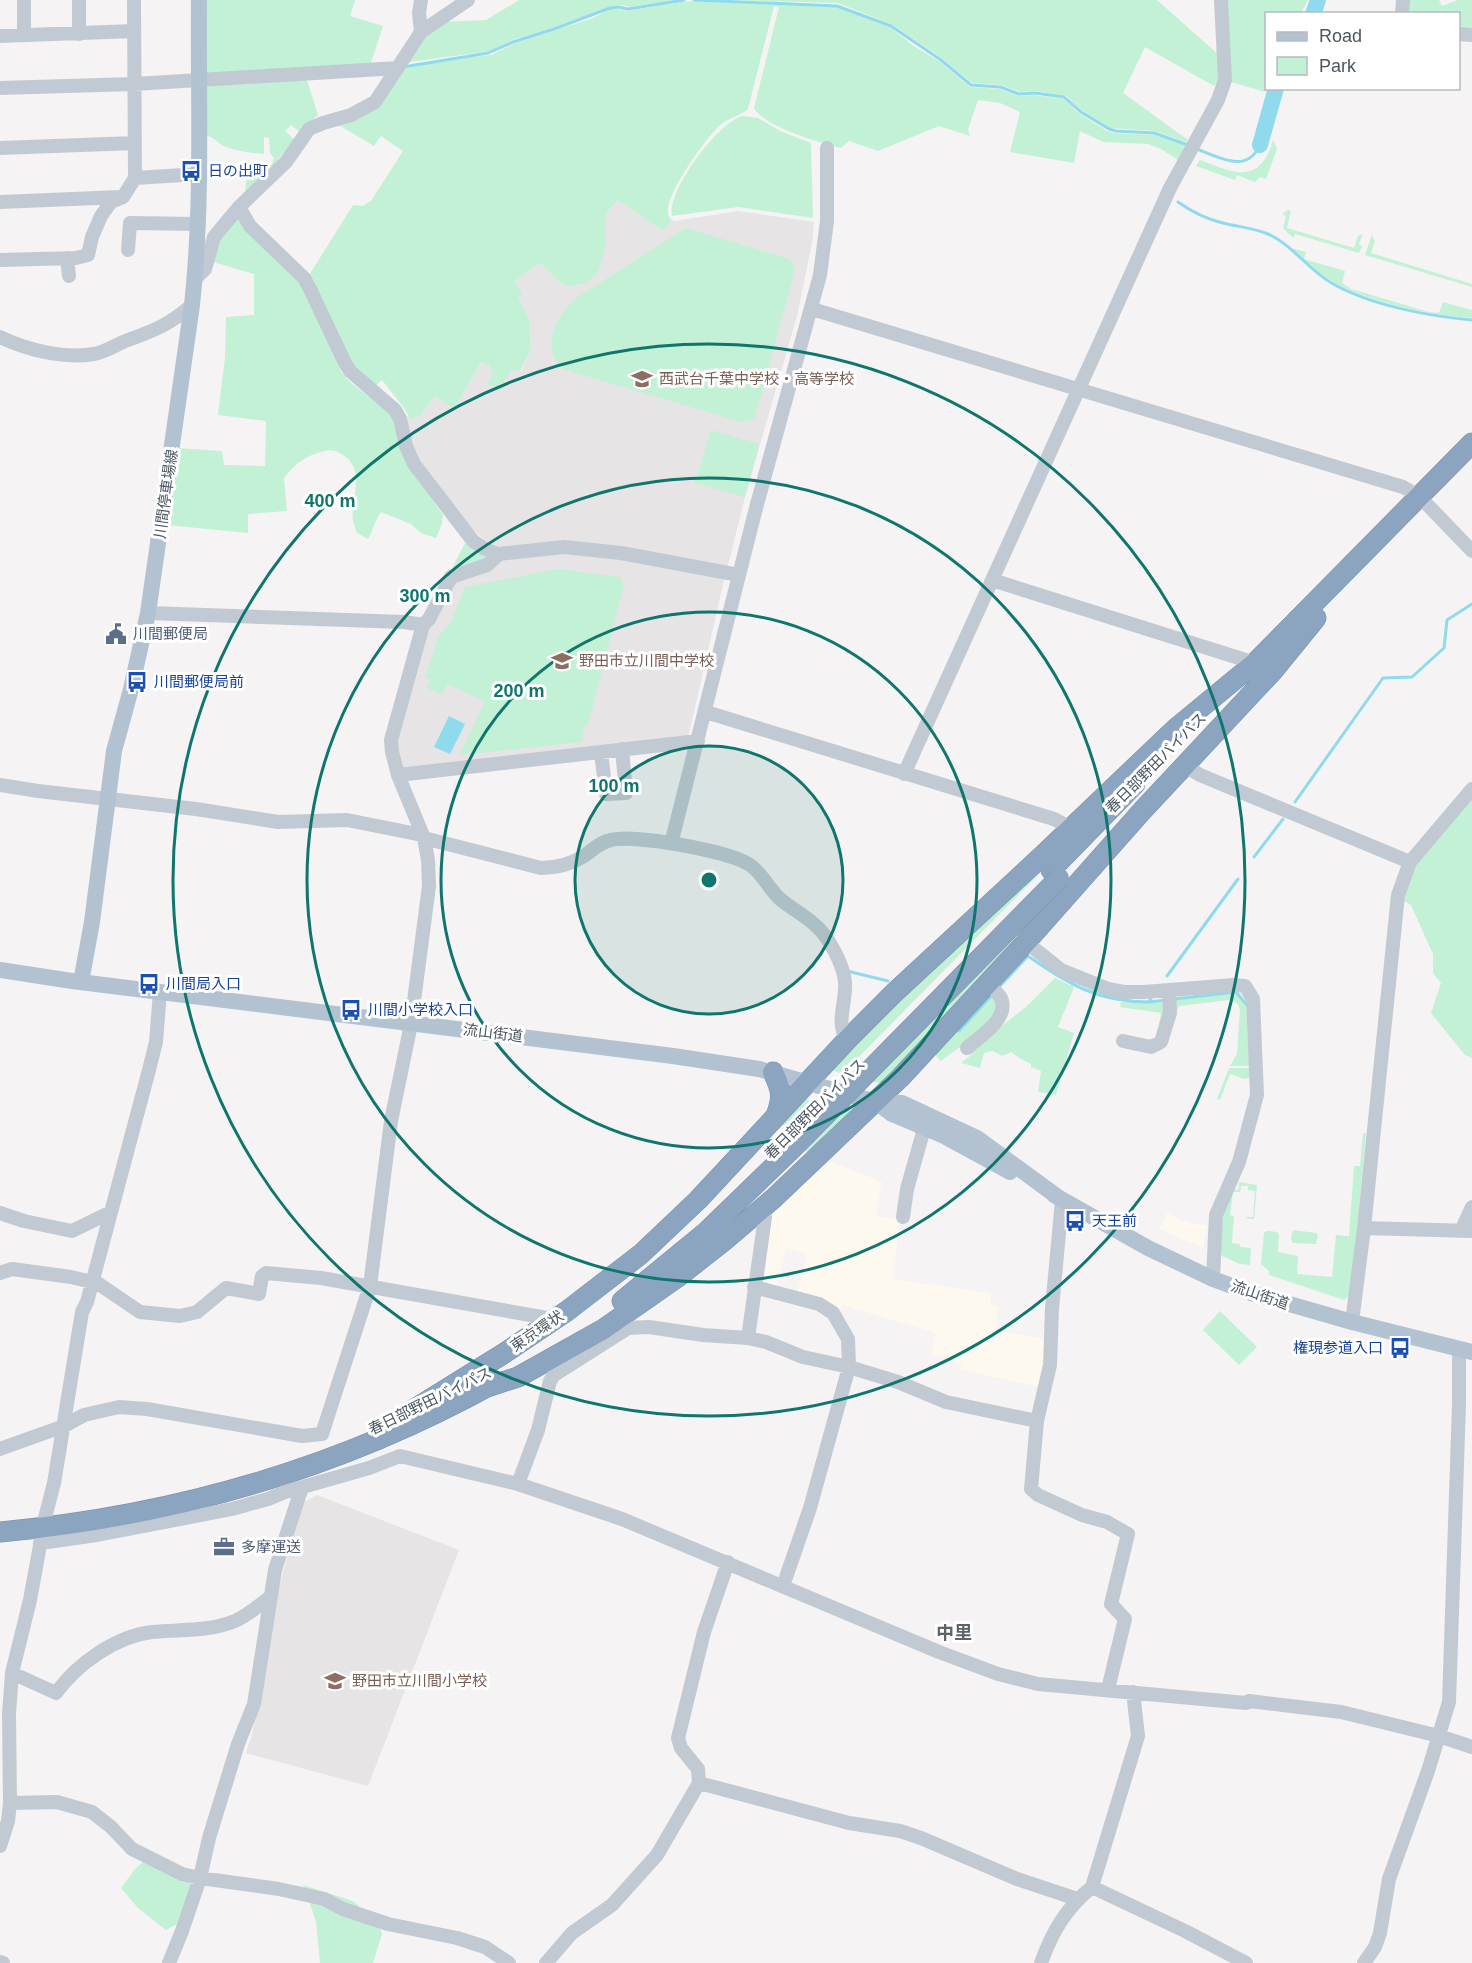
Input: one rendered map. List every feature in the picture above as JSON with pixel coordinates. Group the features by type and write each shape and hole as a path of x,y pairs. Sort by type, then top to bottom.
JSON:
{"highway":[{"name":"春日部野田バイパス","path":"0,1532 43,1530 213,1497 381,1438 436,1414 484,1388 562,1343 630,1296 706,1232 794,1139 1055,874 1316,618 1424,501 1472,443"},
{"name":"春日部野田バイパス","path":"1055,874 1255,663 1424,501 1472,460"},
{"path":"484,1388 518,1377 602,1330 678,1277 759,1211 876,1102 988,983 1134,820 1272,672 1316,618"},
{"name":"東京環状","path":"400,1418 503,1354 554,1319 612,1278 669,1229 847,1040 945,944 1175,729 1255,663"},
{"path":"773,1072 781,1093 776,1116"},
{"name":"春日部野田バイパス","path":"0,1521 43,1530 208,1486 299,1458 400,1418 515,1358 594,1307 690,1230 794,1139"}],"main road":[{"name":"川間停車場線","path":"81,982 109,800 114,751 148,613 192,305 199,174 199,0"},
{"name":"流山街道","path":"0,970 733,1064 773,1072 876,1102 902,1103 967,1132 1062,1200"},
{"name":"流山街道","path":"876,1102 892,1114 923,1127 1148,1248 1213,1279 1289,1305 1466,1350"}],"street":[{"path":"24,0 24,35"},
{"path":"79,0 79,34"},
{"path":"0,260 67,258 88,255 92,237 101,216 111,202 123,197 135,178 134,0"},
{"path":"421,0 419,13 421,32"},
{"path":"195,279 205,269 214,237 239,207 286,162 309,129 351,115 375,102 421,32 468,0"},
{"path":"904,774 1170,188 1218,100 1225,80 1221,0"},
{"path":"0,36 134,31"},
{"path":"0,88 198,81 398,68"},
{"path":"0,148 135,143"},
{"path":"674,836 739,575 820,275 827,221 827,148"},
{"path":"135,178 199,174"},
{"path":"0,202 123,197"},
{"path":"239,207 255,230 303,278 345,363 362,382 395,410 400,418 406,446 414,464 473,541 484,549 499,554 564,547 621,553 739,575"},
{"path":"128,250 130,224 197,224"},
{"path":"67,258 69,276"},
{"path":"0,337 21,347 62,355 96,354 157,330 192,305"},
{"path":"812,309 1403,487 1424,501 1472,551"},
{"path":"0,1449 64,1426 84,1415 118,1407 147,1409 302,1436 321,1434 370,1286 391,1121 411,1024 429,886 428,861 423,837 398,775 391,740 423,625 429,619 451,577 487,565 499,554"},
{"path":"992,580 1255,663"},
{"path":"148,613 404,622 423,625"},
{"path":"706,712 1054,819 1071,828"},
{"path":"398,775 698,741"},
{"path":"601,752 606,794 626,793 622,749"},
{"path":"1185,766 1200,775 1410,862"},
{"path":"0,785 109,800 196,808 278,822 347,820 541,868 554,868 567,864 598,844 619,838 711,850 750,865 779,898 813,922 828,941 844,973 841,1030 847,1040"},
{"path":"1352,1322 1364,1228 1398,895 1410,862 1472,789"},
{"path":"1026,942 1061,970 1108,989 1124,992 1245,986 1253,999 1257,1095 1239,1162 1216,1215 1213,1279"},
{"path":"967,1048 1000,1016 1002,1001 988,983"},
{"path":"1123,1041 1150,1047 1161,1042 1170,1013 1168,990"},
{"path":"0,1846 10,1803 4,1714 54,1483 82,1312 152,1061 160,992"},
{"path":"903,1217 907,1188 923,1127"},
{"path":"1062,1200 1052,1309 1050,1365 1037,1421 1031,1489 1038,1495 1082,1515 1107,1522 1128,1534 1111,1604 1125,1619 1108,1689"},
{"path":"1364,1228 1466,1231 1472,1207"},
{"path":"748,1338 765,1217 759,1211"},
{"path":"0,1213 24,1221 72,1231 111,1212"},
{"path":"0,1273 12,1269 92,1281 140,1312 180,1316 197,1312 226,1288 259,1294 262,1276 266,1273 321,1278 554,1319"},
{"path":"754,1287 819,1304 833,1313 848,1339 849,1367 810,1508 783,1586"},
{"path":"518,1484 538,1430 550,1381 554,1375 628,1328 650,1327 766,1342 803,1357 849,1367 898,1382 946,1402 1037,1421"},
{"path":"1365,1963 1380,1933 1389,1879 1428,1771 1449,1702 1459,1404 1466,1350"},
{"path":"43,1530 97,1535 232,1509 369,1468 400,1456 518,1484 622,1519 939,1652 998,1674 1038,1684 1246,1703 1249,1701 1341,1712 1439,1736 1472,1747"},
{"path":"169,1963 183,1931 200,1878 208,1838 238,1744 254,1704 275,1570 302,1487"},
{"path":"546,1963 572,1933 612,1905 657,1855 699,1783 698,1769 681,1748 678,1737 704,1632 728,1562"},
{"path":"12,1673 56,1693 62,1684 88,1661 130,1637 151,1632 208,1629 235,1621 269,1598"},
{"path":"1041,1963 1050,1936 1077,1899 1092,1887 1138,1736 1133,1692"},
{"path":"699,1783 849,1823 900,1831 1017,1879 1077,1899"},
{"path":"10,1803 57,1802 92,1812 111,1827 132,1850 182,1874 279,1889 324,1899 344,1909 388,1924 476,1944 502,1956 509,1963"},
{"path":"1092,1887 1246,1963"}],"shaded area":[{"name":"西武台千葉中学校・高等学校","path":"617,201 662,231 672,220 738,211 814,222 797,316 728,565 724,567 505,548 487,542 472,529 417,460 405,421 408,415 411,420 417,415 419,418 435,396 454,409 481,362 490,366 493,375 488,384 500,390 511,370 521,371 531,350 529,319 518,297 521,296 515,281 540,263 564,286 605,230 606,214"},
{"name":"野田市立川間中学校","path":"562,554 618,558 721,577 724,580 688,738 402,771 397,752 396,734 428,629 454,578 495,566 503,560"},
{"path":"829,1161 882,1182 876,1216 900,1220 893,1279 991,1293 991,1305 998,1306 996,1330 1049,1340 1042,1388 960,1369 962,1363 931,1354 936,1333 842,1305 838,1317 796,1297 807,1254 786,1248 775,1290 757,1285 770,1214"},
{"path":"1167,1213 1184,1222 1185,1220 1193,1224 1208,1225 1203,1248 1159,1229"},
{"name":"野田市立川間小学校","path":"317,1495 459,1550 368,1786 246,1753 252,1734 277,1595 302,1503"}],"green space":[{"path":"205,0 355,0 350,16 383,26 369,69 203,79"},
{"path":"519,0 676,0 630,7 612,6 515,39 490,51 410,62 403,65 414,47 441,22 486,20"},
{"path":"729,0 1157,0 1219,55 1219,80 1214,86 1145,47 1123,93 1188,140 1186,142 1155,131 1109,128 1080,109 1066,96 1035,91 1021,92 1000,85 972,83 939,56 893,25 838,3"},
{"path":"1228,0 1308,0 1302,12 1265,12 1265,92 1231,82"},
{"path":"1406,0 1439,0 1442,6 1458,0 1472,0 1472,31 1460,30 1460,12 1406,12"},
{"path":"695,1 837,7 891,28 915,47 939,61 970,87 999,89 1019,96 1034,95 1064,99 1080,114 1107,131 1154,135 1185,145 1178,160 1148,144 1103,142 1080,131 1074,163 1010,152 1020,112 1000,103 978,100 968,129 970,136 939,126 878,151 849,141 841,148 807,138 769,122 754,108 779,7 774,6 748,109 720,125 697,153 673,192 668,215 672,220 662,231 617,201 606,214 605,250 597,274 584,284 564,286 540,263 515,281 522,296 518,297 529,319 531,350 520,371 511,370 500,390 487,384 492,375 490,366 481,362 454,409 435,396 419,418 417,415 411,420 382,380 375,386 352,365 308,277 353,205 362,206 371,201 403,151 381,136 374,146 335,123 362,115 401,69 444,60 491,55 513,44 593,18 612,8 627,11"},
{"path":"307,80 318,115 300,132 291,125 285,131 295,140 278,159 278,166 245,194 246,181 263,173 272,163 274,158 270,153 269,138 264,137 264,154 223,146 205,135 205,83"},
{"path":"742,116 758,118 780,131 811,143 813,218 738,207 672,216 677,190 696,159 720,131"},
{"path":"1273,140 1277,149 1266,179 1260,177 1255,182 1237,175 1235,180 1196,166 1200,160 1235,172 1253,170 1268,155"},
{"path":"1288,210 1291,211 1287,228 1354,248 1358,236 1363,234 1359,244 1362,246 1359,253 1295,234 1293,238 1283,228 1286,216 1282,214"},
{"path":"233,219 240,221 294,275 305,289 341,372 351,383 386,410 392,418 405,461 443,515 436,538 421,533 411,524 381,512 368,539 357,533 353,523 356,485 354,468 343,455 330,450 302,460 293,468 284,478 287,511 248,514 248,533 167,525 177,448 222,451 224,465 265,466 266,421 218,415 225,357 226,317 254,315 254,274 210,261 211,252"},
{"path":"686,228 790,259 795,270 755,417 749,421 738,421 563,369 556,361 552,351 553,332 557,322 576,298"},
{"path":"1372,235 1375,241 1371,253 1472,284 1472,287 1365,255"},
{"path":"1294,249 1306,252 1304,259 1345,271 1342,283 1351,289 1429,312 1439,313 1443,302 1472,310 1472,318 1437,314 1379,301 1344,287 1324,276 1301,258"},
{"path":"711,430 759,444 745,497 695,483"},
{"path":"465,543 485,557 485,562 450,572"},
{"path":"558,569 620,577 624,586 588,725 584,725 582,742 460,755 485,701 447,684 442,695 427,688 430,680 425,677 439,636 451,622 465,587"},
{"path":"1472,793 1472,1058 1465,1055 1431,1013 1441,983 1433,973 1433,954 1411,905 1402,900 1402,876"},
{"path":"1043,860 1044,869 842,1074 827,1068"},
{"path":"1063,888 886,1084 867,1081"},
{"path":"1055,978 1074,987 1058,1027 1074,1033 1056,1095 1038,1092 1041,1071 1031,1067 1031,1064 1011,1052 1002,1056 993,1051 984,1053 980,1068 961,1063 971,1055 975,1047 1027,1006"},
{"path":"1236,993 1246,1003 1249,1066 1230,1066 1237,1054 1240,1009 1237,1003 1230,1000 1179,1006 1170,1028 1173,1000"},
{"path":"994,994 998,1014 941,1061 935,1055 957,1030 960,1032"},
{"path":"1168,1001 1157,1034 1161,1013 1120,1007 1121,1002"},
{"path":"1229,1068 1249,1068 1249,1078 1244,1079 1230,1074 1220,1100 1217,1099"},
{"path":"804,1099 815,1101 788,1128 781,1124"},
{"path":"840,1108 849,1110 854,1115 806,1157 804,1144"},
{"path":"1363,1133 1366,1133 1351,1294 1344,1300 1269,1275 1269,1271 1261,1264 1264,1233 1267,1231 1279,1234 1278,1252 1298,1256 1297,1274 1332,1277 1336,1235 1349,1236 1354,1166 1360,1166"},
{"path":"1239,1182 1257,1185 1254,1219 1246,1218 1253,1217 1255,1191 1248,1190 1248,1186 1241,1186 1240,1192 1233,1192 1230,1215 1234,1216 1232,1243 1240,1244 1240,1247 1251,1248 1250,1265 1240,1264 1222,1256 1219,1251 1219,1215 1231,1189 1238,1190"},
{"path":"1294,1230 1316,1233 1318,1236 1316,1244 1293,1243 1291,1239"},
{"path":"1220,1311 1257,1347 1239,1365 1203,1330"},
{"path":"149,1857 187,1879 199,1893 181,1922 166,1930 138,1908 121,1888 135,1869"},
{"path":"303,1885 353,1901 378,1923 382,1934 373,1963 320,1963 316,1921"}],"water":[{"path":"449,716 465,724 450,754 434,747"}],"waterway":[{"path":"403,67 488,53 610,8 628,9 684,0"},
{"path":"694,0 837,6 891,26 941,60 971,85 1000,87 1019,94 1035,93 1064,97 1081,112 1109,129 1154,133 1188,145"},
{"path":"1314,12 1318,0"},
{"path":"1260,145 1275,90"},
{"path":"1197,149 1224,159 1240,161 1255,154 1260,145"},
{"path":"1178,202 1211,219 1257,230 1276,238 1322,277 1362,297 1437,316 1472,320"},
{"path":"1295,802 1383,678 1412,677 1444,648 1447,620 1472,604"},
{"path":"1254,857 1283,819"},
{"path":"1167,976 1238,879"},
{"path":"999,987 1028,956 1084,990 1114,999 1149,1002 1151,998"},
{"path":"847,971 888,981"},
{"path":"1174,999 1236,992 1247,1005"},
{"path":"959,1031 992,995"},
{"path":"1149,1002 1166,1000"}],"place":[{"name":"日の出町","path":"191,171"},
{"name":"西武台千葉中学校・高等学校","path":"642,379"},
{"name":"川間郵便局","path":"116,634"},
{"name":"野田市立川間中学校","path":"562,661"},
{"name":"川間郵便局前","path":"137,682"},
{"name":"川間局入口","path":"149,984"},
{"name":"川間小学校入口","path":"351,1010"},
{"name":"天王前","path":"1075,1221"},
{"name":"権現参道入口","path":"1400,1348"},
{"name":"多摩運送","path":"224,1547"},
{"name":"野田市立川間小学校","path":"335,1681"}],"district":[{"name":"中里","path":"954,1633"}]}
